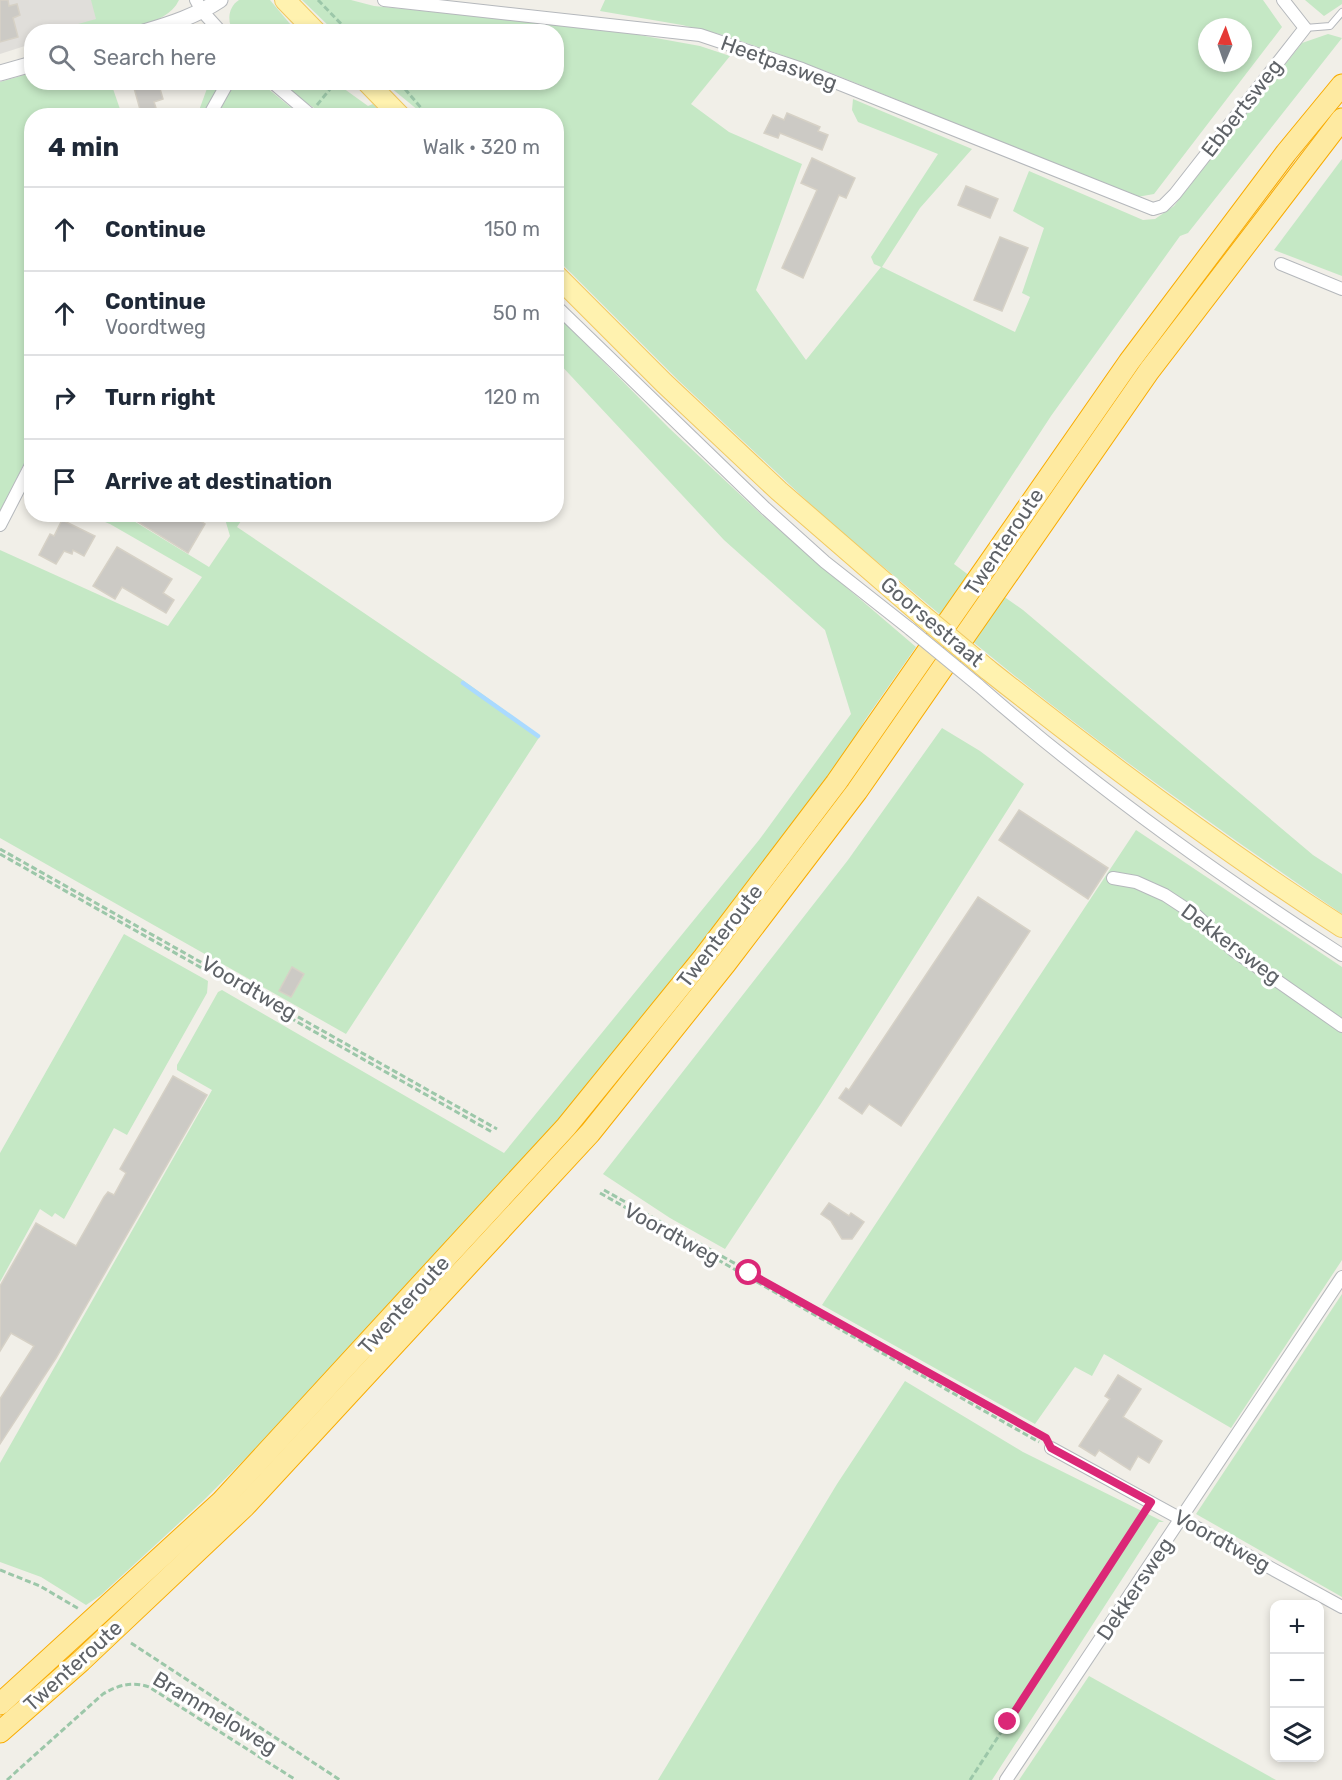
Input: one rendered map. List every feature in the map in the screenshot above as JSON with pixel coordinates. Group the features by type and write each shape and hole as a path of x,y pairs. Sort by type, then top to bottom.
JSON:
{"highway":[{"name":"Twenteroute","path":"0,1704 221,1502 354,1361 573,1118 704,957 836,783 1129,362 1286,153 1342,85"},
{"name":"Twenteroute","path":"0,1732 81,1661 244,1507 590,1133 726,963 857,790 1149,371 1342,119"}],"main road":[{"path":"285,0 308,24"},
{"path":"375,90 392,108"},
{"name":"Goorsestraat","path":"564,283 664,383 916,622 982,677 1090,751 1201,832 1342,927"}],"street":[{"path":"161,24 199,6 220,0"},
{"name":"Heetpasweg","path":"384,0 700,35 802,69 1153,209"},
{"path":"1283,0 1305,28"},
{"path":"199,6 214,24"},
{"name":"Ebbertsweg","path":"1153,209 1163,206 1175,194 1305,28"},
{"path":"0,73 24,66"},
{"path":"213,108 224,90"},
{"path":"281,90 303,108"},
{"path":"1281,264 1342,289"},
{"name":"Goorsestraat","path":"564,314 667,416 825,562 916,622"},
{"path":"0,525 24,478"},
{"name":"Goorsestraat","path":"982,677 1033,734 1183,849 1342,955"},
{"name":"Dekkersweg","path":"1113,878 1136,882 1197,916 1233,950 1342,1026"},
{"name":"Dekkersweg","path":"1005,1780 1183,1519 1342,1277"},
{"name":"Voordtweg","path":"1051,1448 1342,1607"}],"lane":[{"path":"1305,28 1329,26 1342,12"}],"path":[{"path":"318,0 341,24"},
{"path":"316,108 330,90"},
{"path":"406,90 421,108"},
{"name":"Voordtweg","path":"0,849 497,1129"},
{"name":"Voordtweg","path":"0,854 492,1132"},
{"path":"602,1192 1046,1438 1051,1448"},
{"path":"970,1780 1151,1502"},
{"path":"0,1570 39,1586 79,1609"},
{"path":"131,1643 340,1780"},
{"name":"Brammeloweg","path":"7,1780 104,1694 114,1688 133,1684 149,1687 296,1780"}],"shaded area":[{"path":"0,0 145,0 90,24 24,24 24,46 0,54"}],"green space":[{"path":"91,0 179,0 170,11 157,20 144,24 78,24 96,19"},
{"path":"239,0 270,0 290,24 230,24 230,14"},
{"path":"302,0 351,0 374,6 556,24 327,24"},
{"path":"605,0 1263,0 1282,27 1252,66 1252,18 1198,18 1198,72 1248,72 1154,194 1137,197 836,75 723,35 682,25 600,11"},
{"path":"1305,0 1342,0 1342,4 1324,16"},
{"path":"564,25 606,29 700,46 730,56 691,104 729,132 802,164 756,290 806,360 881,267 874,264 871,257 938,154 858,122 852,110 853,99 972,149 920,208 882,267 1015,332 1030,297 1022,293 1044,228 1013,211 1029,171 1143,220 1155,219 1174,206 1302,43 1328,34 1342,38 1188,233 1180,236 1051,416 954,564 970,576 943,617 824,517 678,380 564,266 564,108 415,108 394,90 564,90"},
{"path":"24,75 24,90 113,90 120,108 24,108 24,464 0,511 0,82"},
{"path":"206,90 216,90 208,108 200,108"},
{"path":"229,90 270,90 291,108 219,108"},
{"path":"291,90 346,90 368,106 373,104 377,108 314,108"},
{"path":"1342,159 1342,276 1274,250"},
{"path":"564,322 669,428 763,516 916,647 865,720 845,756 763,867 536,1147 286,1418 203,1501 101,1595 86,1605 41,1577 0,1562 0,1463 212,1090 177,1070 177,1065 218,992 222,990 504,1153 759,840 851,714 825,630 724,540 564,369"},
{"path":"105,522 135,522 209,567 230,536 226,522 240,522 237,527 460,678 540,736 346,1034 0,838 0,550 168,626 202,577"},
{"path":"1003,596 1023,610 1313,855 1342,874 1342,914 1154,782 972,641"},
{"path":"942,728 980,751 1024,784 822,1102 725,1249 670,1218 603,1174 848,860"},
{"path":"1136,830 1342,967 1342,1260 1231,1428 1104,1354 1092,1376 1075,1367 1035,1424 822,1305"},
{"path":"124,934 208,981 207,993 127,1135 114,1128 64,1219 55,1213 52,1217 40,1209 0,1282 0,1153"},
{"path":"1342,1294 1342,1597 1196,1514"},
{"path":"905,1381 1023,1452 1164,1522 1159,1522 992,1780 658,1780 837,1484"},
{"path":"1089,1676 1276,1780 1019,1780"}],"building":[{"path":"0,0 8,0 9,6 17,4 20,15 13,18 18,37 0,42"},
{"path":"135,90 160,90 163,99 154,102 156,108 140,108"},
{"path":"787,113 820,127 818,131 828,135 822,150 780,133 778,138 764,133 773,115 784,120"},
{"path":"812,158 855,178 846,198 839,195 803,278 782,268 817,190 801,183"},
{"path":"966,186 998,199 990,218 958,205"},
{"path":"1000,237 1028,248 1002,311 974,300"},
{"path":"61,522 66,522 95,536 84,556 73,550 72,554 64,551 56,564 39,555 50,534 54,536"},
{"path":"138,522 202,522 205,524 188,553"},
{"path":"117,547 172,579 163,593 174,600 166,613 122,587 115,599 93,586"},
{"path":"1019,810 1108,868 1088,899 999,840"},
{"path":"978,897 1030,931 901,1126 869,1104 862,1114 839,1098 846,1088 849,1090"},
{"path":"292,967 304,974 291,997 279,991"},
{"path":"173,1076 207,1095 56,1358 0,1444 0,1399 34,1346 11,1333 0,1351 0,1286 36,1223 76,1246 104,1197 108,1192 114,1195 126,1173 120,1169"},
{"path":"829,1203 849,1216 851,1213 864,1222 852,1239 842,1239 831,1221 821,1214"},
{"path":"1118,1375 1141,1389 1123,1417 1162,1441 1149,1463 1138,1456 1130,1470 1099,1450 1095,1456 1079,1446 1110,1399 1105,1396"}],"waterway":[{"path":"463,683 538,736"}],"route":[{"path":"749,1273 1046,1438 1051,1448 1151,1502 1008,1722"}]}
